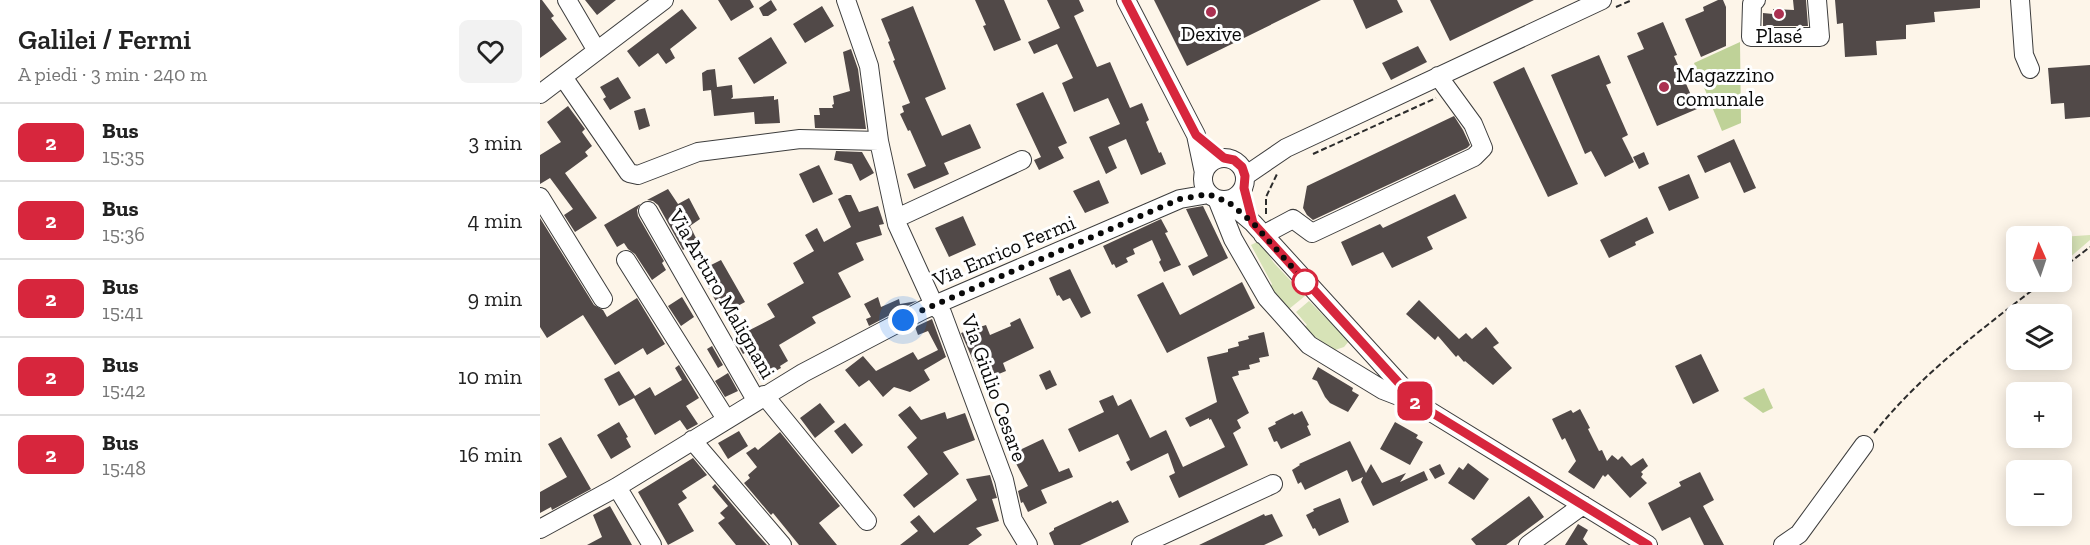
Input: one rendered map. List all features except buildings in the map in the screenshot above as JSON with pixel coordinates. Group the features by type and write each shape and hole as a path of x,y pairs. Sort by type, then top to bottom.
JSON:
{"street":[{"path":"567,0 597,51"},
{"path":"540,94 664,0"},
{"name":"Via Giulio Cesare","path":"846,0 869,66 879,141 897,224 934,305 942,313 1004,480 1013,520 1028,545"},
{"path":"1126,0 1196,135 1212,189 1233,239 1267,297 1309,345 1383,390 1418,404 1648,545"},
{"path":"1756,0 1752,4 1751,37 1820,37 1817,0"},
{"path":"2020,0 2024,55 2030,69"},
{"path":"1212,189 1236,196 1244,182 1279,152 1438,76 1608,4"},
{"path":"1261,227 1293,219 1312,233 1474,158 1483,148 1473,124 1438,76"},
{"path":"563,77 629,173 638,175 698,152 800,139 879,141"},
{"path":"1196,135 1242,167 1244,182 1261,227"},
{"path":"1212,189 1211,162 1279,152"},
{"path":"897,218 1022,160"},
{"path":"1212,189 1261,227 1348,329 1418,404"},
{"name":"Via Enrico Fermi","path":"540,529 617,487 803,373 934,305 1180,199 1212,189"},
{"path":"540,197 603,298"},
{"name":"Via Arturo Malignani","path":"648,211 760,398 867,521"},
{"path":"626,260 726,419"},
{"path":"1326,356 1334,356 1350,349 1352,344 1348,329"},
{"path":"692,440 782,545"},
{"path":"1783,545 1799,534 1864,445"},
{"path":"1141,545 1273,484"},
{"path":"617,487 652,545"},
{"path":"1528,545 1583,505"}],"path":[{"path":"1608,4 1632,0"},
{"path":"1311,155 1450,92"},
{"path":"1261,227 1266,197 1279,171"},
{"path":"2072,261 2090,247"},
{"path":"1864,445 1917,385 2030,292"}],"green space":[{"path":"1740,42 1741,123 1722,131 1694,63"},
{"path":"2090,235 2090,240 2072,256 2072,236"},
{"path":"1259,241 1274,263 1305,296 1289,309 1270,287 1272,284 1251,245"},
{"path":"1309,301 1349,341 1344,347 1332,351 1303,328 1307,325 1296,312"},
{"path":"1764,388 1773,408 1763,413 1743,398"}],"bus line":[{"name":"2","path":"1126,0 1196,135 1224,158 1234,160 1242,167 1245,176 1244,188 1253,223 1418,404 1648,545"}],"place":[{"name":"Dexive","path":"1211,12"},
{"name":"Plasé","path":"1779,14"},
{"name":"Magazzino comunale","path":"1664,87"}],"route":[{"path":"903,320 1180,199 1209,194 1217,199 1226,200 1253,223 1308,285 1305,282"}]}
